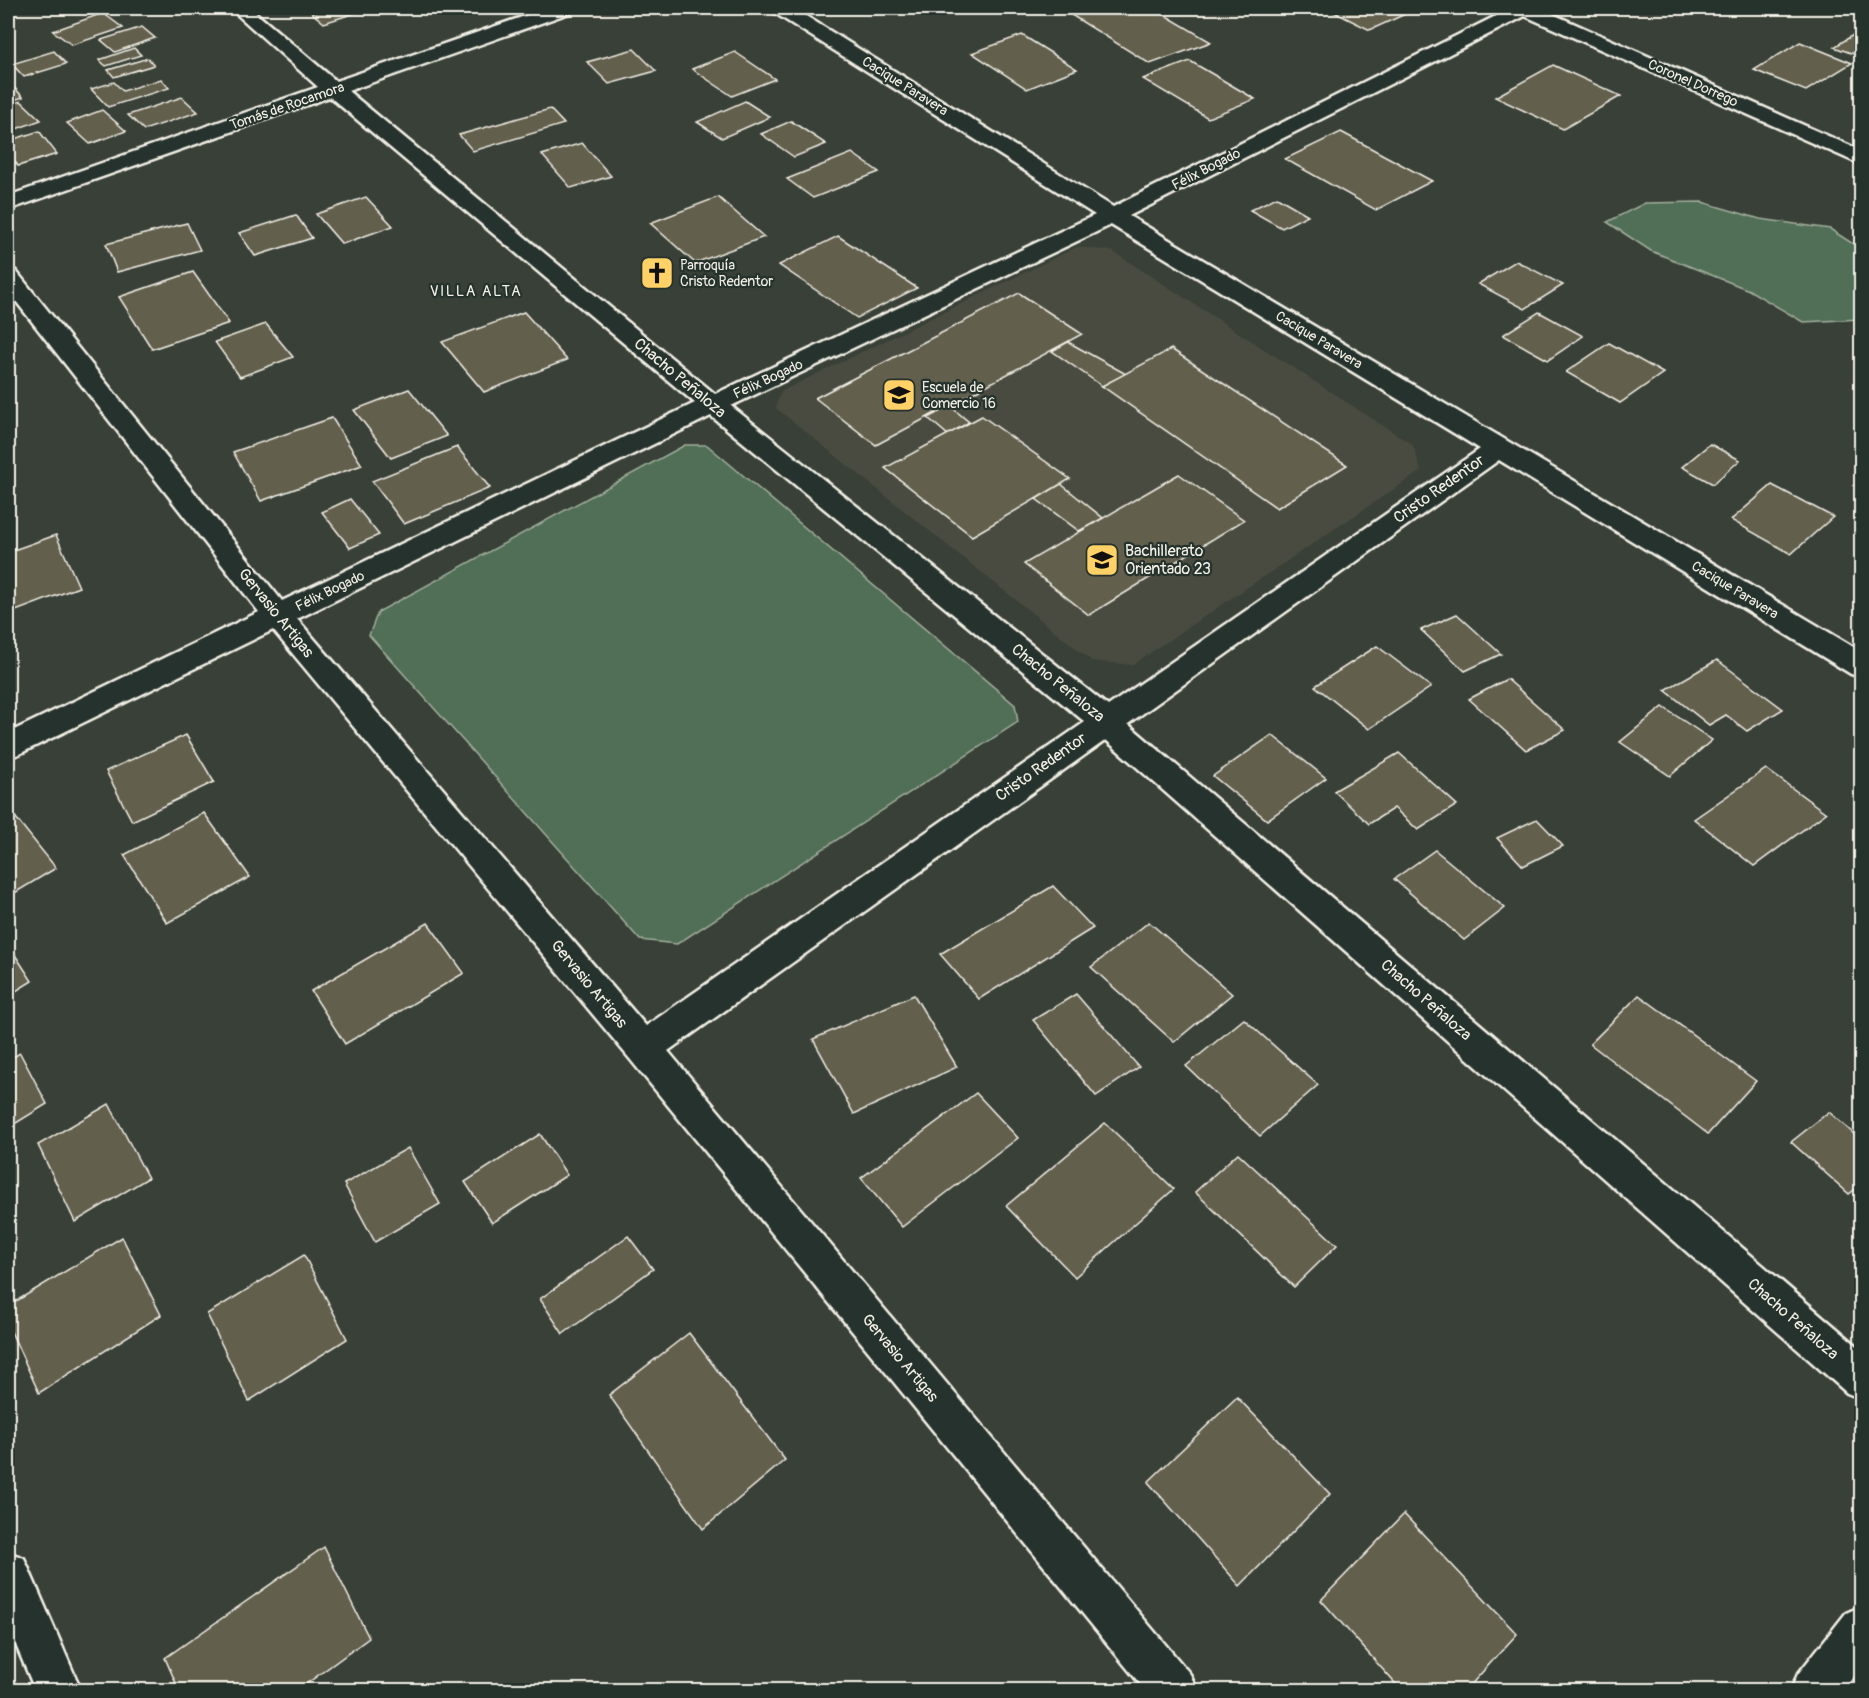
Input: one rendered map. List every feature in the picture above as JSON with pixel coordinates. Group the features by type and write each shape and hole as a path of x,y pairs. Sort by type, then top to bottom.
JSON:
{"street":[{"name":"Chacho Peñaloza","path":"239,8 334,90 713,405 1106,722 1862,1378"},
{"name":"Tomás de Rocamora","path":"8,203 565,8"},
{"name":"Cacique Paravera","path":"780,8 1112,216 1862,666"},
{"name":"Félix Bogado","path":"8,746 713,405 1112,216 1525,8"},
{"name":"Coronel Dorrego","path":"1525,8 1862,159"},
{"name":"Gervasio Artigas","path":"8,276 278,616 643,1048 1174,1690"},
{"name":"Cristo Redentor","path":"643,1048 1499,448"},
{"path":"8,1574 58,1690"},
{"path":"1814,1690 1862,1629"}],"shaded area":[{"path":"1077,247 1112,251 1413,445 1421,471 1132,665 1092,661 776,408 780,392"}],"green space":[{"path":"1702,202 1760,219 1830,229 1861,249 1861,319 1803,322 1749,290 1651,251 1607,222 1645,203"},
{"path":"685,445 707,445 1015,705 1018,722 677,944 640,940 369,635 378,612"}],"building":[{"path":"330,8 371,8 324,23 312,13"},
{"path":"1060,8 1153,8 1211,42 1150,64"},
{"path":"1326,8 1404,8 1412,11 1370,30"},
{"path":"103,13 123,28 72,45 53,31"},
{"path":"142,27 155,38 115,52 101,40"},
{"path":"1861,30 1862,57 1834,47"},
{"path":"1022,35 1077,69 1027,89 972,53"},
{"path":"1800,42 1852,63 1806,91 1754,70"},
{"path":"134,48 141,55 106,66 99,60"},
{"path":"634,49 656,71 609,84 587,62"},
{"path":"54,51 66,64 24,77 12,64"},
{"path":"735,52 775,79 732,96 692,69"},
{"path":"148,58 154,65 114,77 108,70"},
{"path":"1190,61 1255,99 1208,118 1143,79"},
{"path":"1553,65 1621,96 1563,129 1495,97"},
{"path":"161,79 169,88 108,107 91,89 114,82 123,91"},
{"path":"8,81 23,97 8,102"},
{"path":"182,97 198,112 144,130 128,115"},
{"path":"21,101 41,120 8,132 8,105"},
{"path":"745,101 770,117 722,138 697,122"},
{"path":"550,109 564,124 473,151 459,135"},
{"path":"102,110 126,131 90,144 67,123"},
{"path":"791,121 826,144 794,157 761,134"},
{"path":"39,131 57,154 18,166 8,152 8,141"},
{"path":"1341,132 1432,181 1376,210 1285,159"},
{"path":"582,143 611,176 571,188 542,155"},
{"path":"852,153 879,172 813,198 787,179"},
{"path":"366,197 393,226 342,244 316,214"},
{"path":"718,197 764,237 695,263 650,223"},
{"path":"1277,197 1308,215 1282,228 1250,210"},
{"path":"296,215 312,238 255,256 239,233"},
{"path":"187,223 200,250 117,272 106,244"},
{"path":"838,236 917,288 857,318 779,265"},
{"path":"1516,261 1563,285 1525,309 1478,284"},
{"path":"193,272 229,323 152,349 119,297"},
{"path":"1019,293 1082,334 876,445 815,398"},
{"path":"524,312 567,360 484,392 442,342"},
{"path":"1539,312 1583,336 1548,360 1503,335"},
{"path":"266,324 293,357 240,377 215,342"},
{"path":"1068,342 1126,374 1102,386 1052,351"},
{"path":"1609,343 1663,373 1620,403 1566,372"},
{"path":"1171,349 1347,465 1277,508 1102,386"},
{"path":"409,389 447,436 391,458 354,410"},
{"path":"950,406 969,422 948,435 928,418"},
{"path":"982,416 1070,479 972,536 885,468"},
{"path":"332,418 362,465 261,501 233,452"},
{"path":"1710,444 1740,460 1713,484 1682,467"},
{"path":"457,447 490,488 404,524 372,481"},
{"path":"1179,474 1244,520 1089,615 1024,564"},
{"path":"1061,484 1103,518 1079,531 1036,499"},
{"path":"1772,485 1833,517 1791,554 1731,520"},
{"path":"350,499 379,535 350,548 322,512"},
{"path":"56,535 79,587 8,614 8,552"},
{"path":"1457,614 1501,654 1465,671 1421,630"},
{"path":"1377,646 1431,687 1369,729 1315,686"},
{"path":"1717,660 1783,709 1747,731 1726,715 1709,725 1665,690"},
{"path":"1507,679 1565,730 1526,750 1469,699"},
{"path":"1663,707 1712,740 1670,776 1620,742"},
{"path":"186,735 214,782 132,821 106,771"},
{"path":"1272,735 1326,778 1267,820 1213,776"},
{"path":"1399,753 1457,805 1418,830 1394,808 1369,824 1334,791"},
{"path":"1766,769 1826,813 1754,866 1694,819"},
{"path":"8,808 56,868 8,897"},
{"path":"204,813 250,877 167,923 124,855"},
{"path":"1537,819 1563,846 1523,866 1497,838"},
{"path":"1435,850 1505,908 1464,940 1394,879"},
{"path":"1053,886 1093,928 979,999 940,954"},
{"path":"1149,922 1232,994 1174,1042 1091,967"},
{"path":"428,923 464,973 345,1044 311,991"},
{"path":"8,944 32,981 8,996"},
{"path":"1076,994 1139,1067 1096,1096 1033,1020"},
{"path":"914,995 957,1067 854,1114 813,1039"},
{"path":"1639,995 1756,1081 1708,1134 1590,1044"},
{"path":"1244,1019 1318,1085 1260,1136 1186,1066"},
{"path":"20,1053 47,1104 8,1128 8,1060"},
{"path":"976,1093 1018,1138 902,1227 861,1178"},
{"path":"109,1104 148,1178 75,1222 38,1145"},
{"path":"1829,1112 1862,1141 1862,1184 1849,1194 1791,1142"},
{"path":"1105,1123 1174,1189 1075,1277 1006,1206"},
{"path":"540,1134 567,1175 492,1223 465,1182"},
{"path":"408,1148 440,1204 375,1242 344,1184"},
{"path":"1238,1153 1337,1245 1294,1287 1195,1192"},
{"path":"628,1236 653,1269 563,1334 540,1299"},
{"path":"122,1237 161,1315 39,1393 8,1325 8,1306"},
{"path":"304,1255 347,1339 249,1401 207,1314"},
{"path":"689,1333 785,1460 703,1529 609,1395"},
{"path":"1237,1397 1330,1494 1240,1586 1148,1482"},
{"path":"1404,1514 1517,1634 1466,1690 1401,1690 1321,1600"},
{"path":"324,1547 369,1638 298,1690 179,1690 165,1658"}],"place":[{"name":"Parroquía Cristo Redentor","path":"657,273"},
{"name":"Escuela de Comercio 16","path":"899,395"},
{"name":"Bachillerato Orientado 23","path":"1102,560"}],"district":[{"name":"VILLA ALTA","path":"476,291"}]}
